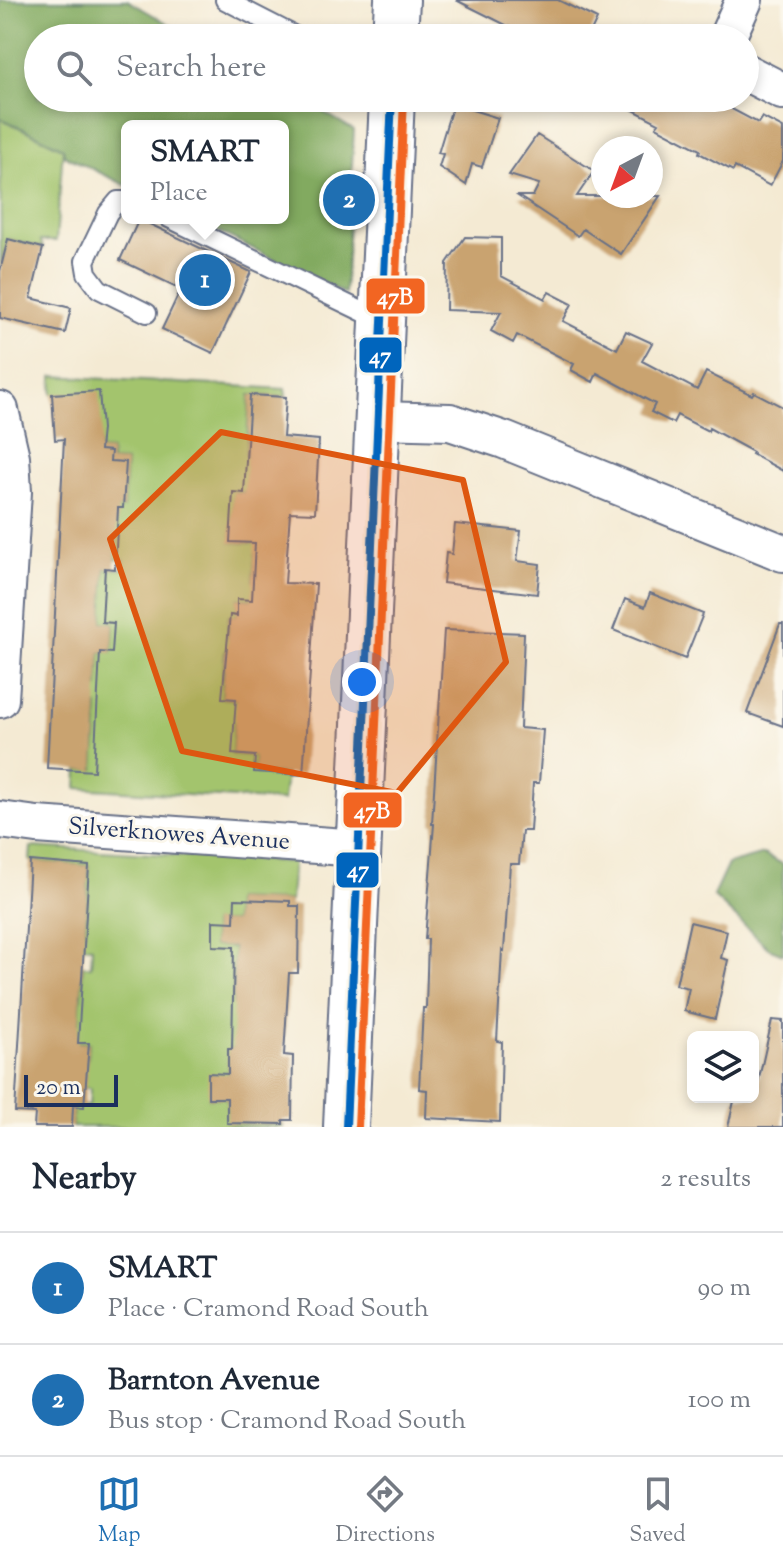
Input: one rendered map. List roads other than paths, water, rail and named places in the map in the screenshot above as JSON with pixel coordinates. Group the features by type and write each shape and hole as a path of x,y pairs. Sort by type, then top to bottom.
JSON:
{"street":[{"path":"396,24 397,0"},
{"path":"733,24 744,0"},
{"path":"759,79 782,91"},
{"path":"346,1127 391,112"},
{"path":"0,410 11,457 13,492 0,699"},
{"path":"379,420 450,422 504,440 783,553"},
{"name":"Silverknowes Avenue","path":"0,820 359,848"}],"lane":[{"path":"225,0 272,24"},
{"path":"121,201 108,213 85,261 87,273 99,289 147,313"},
{"path":"181,224 382,321"}],"place":[{"name":"Barnton Avenue","path":"349,200"},
{"name":"SMART","path":"205,280"}]}
